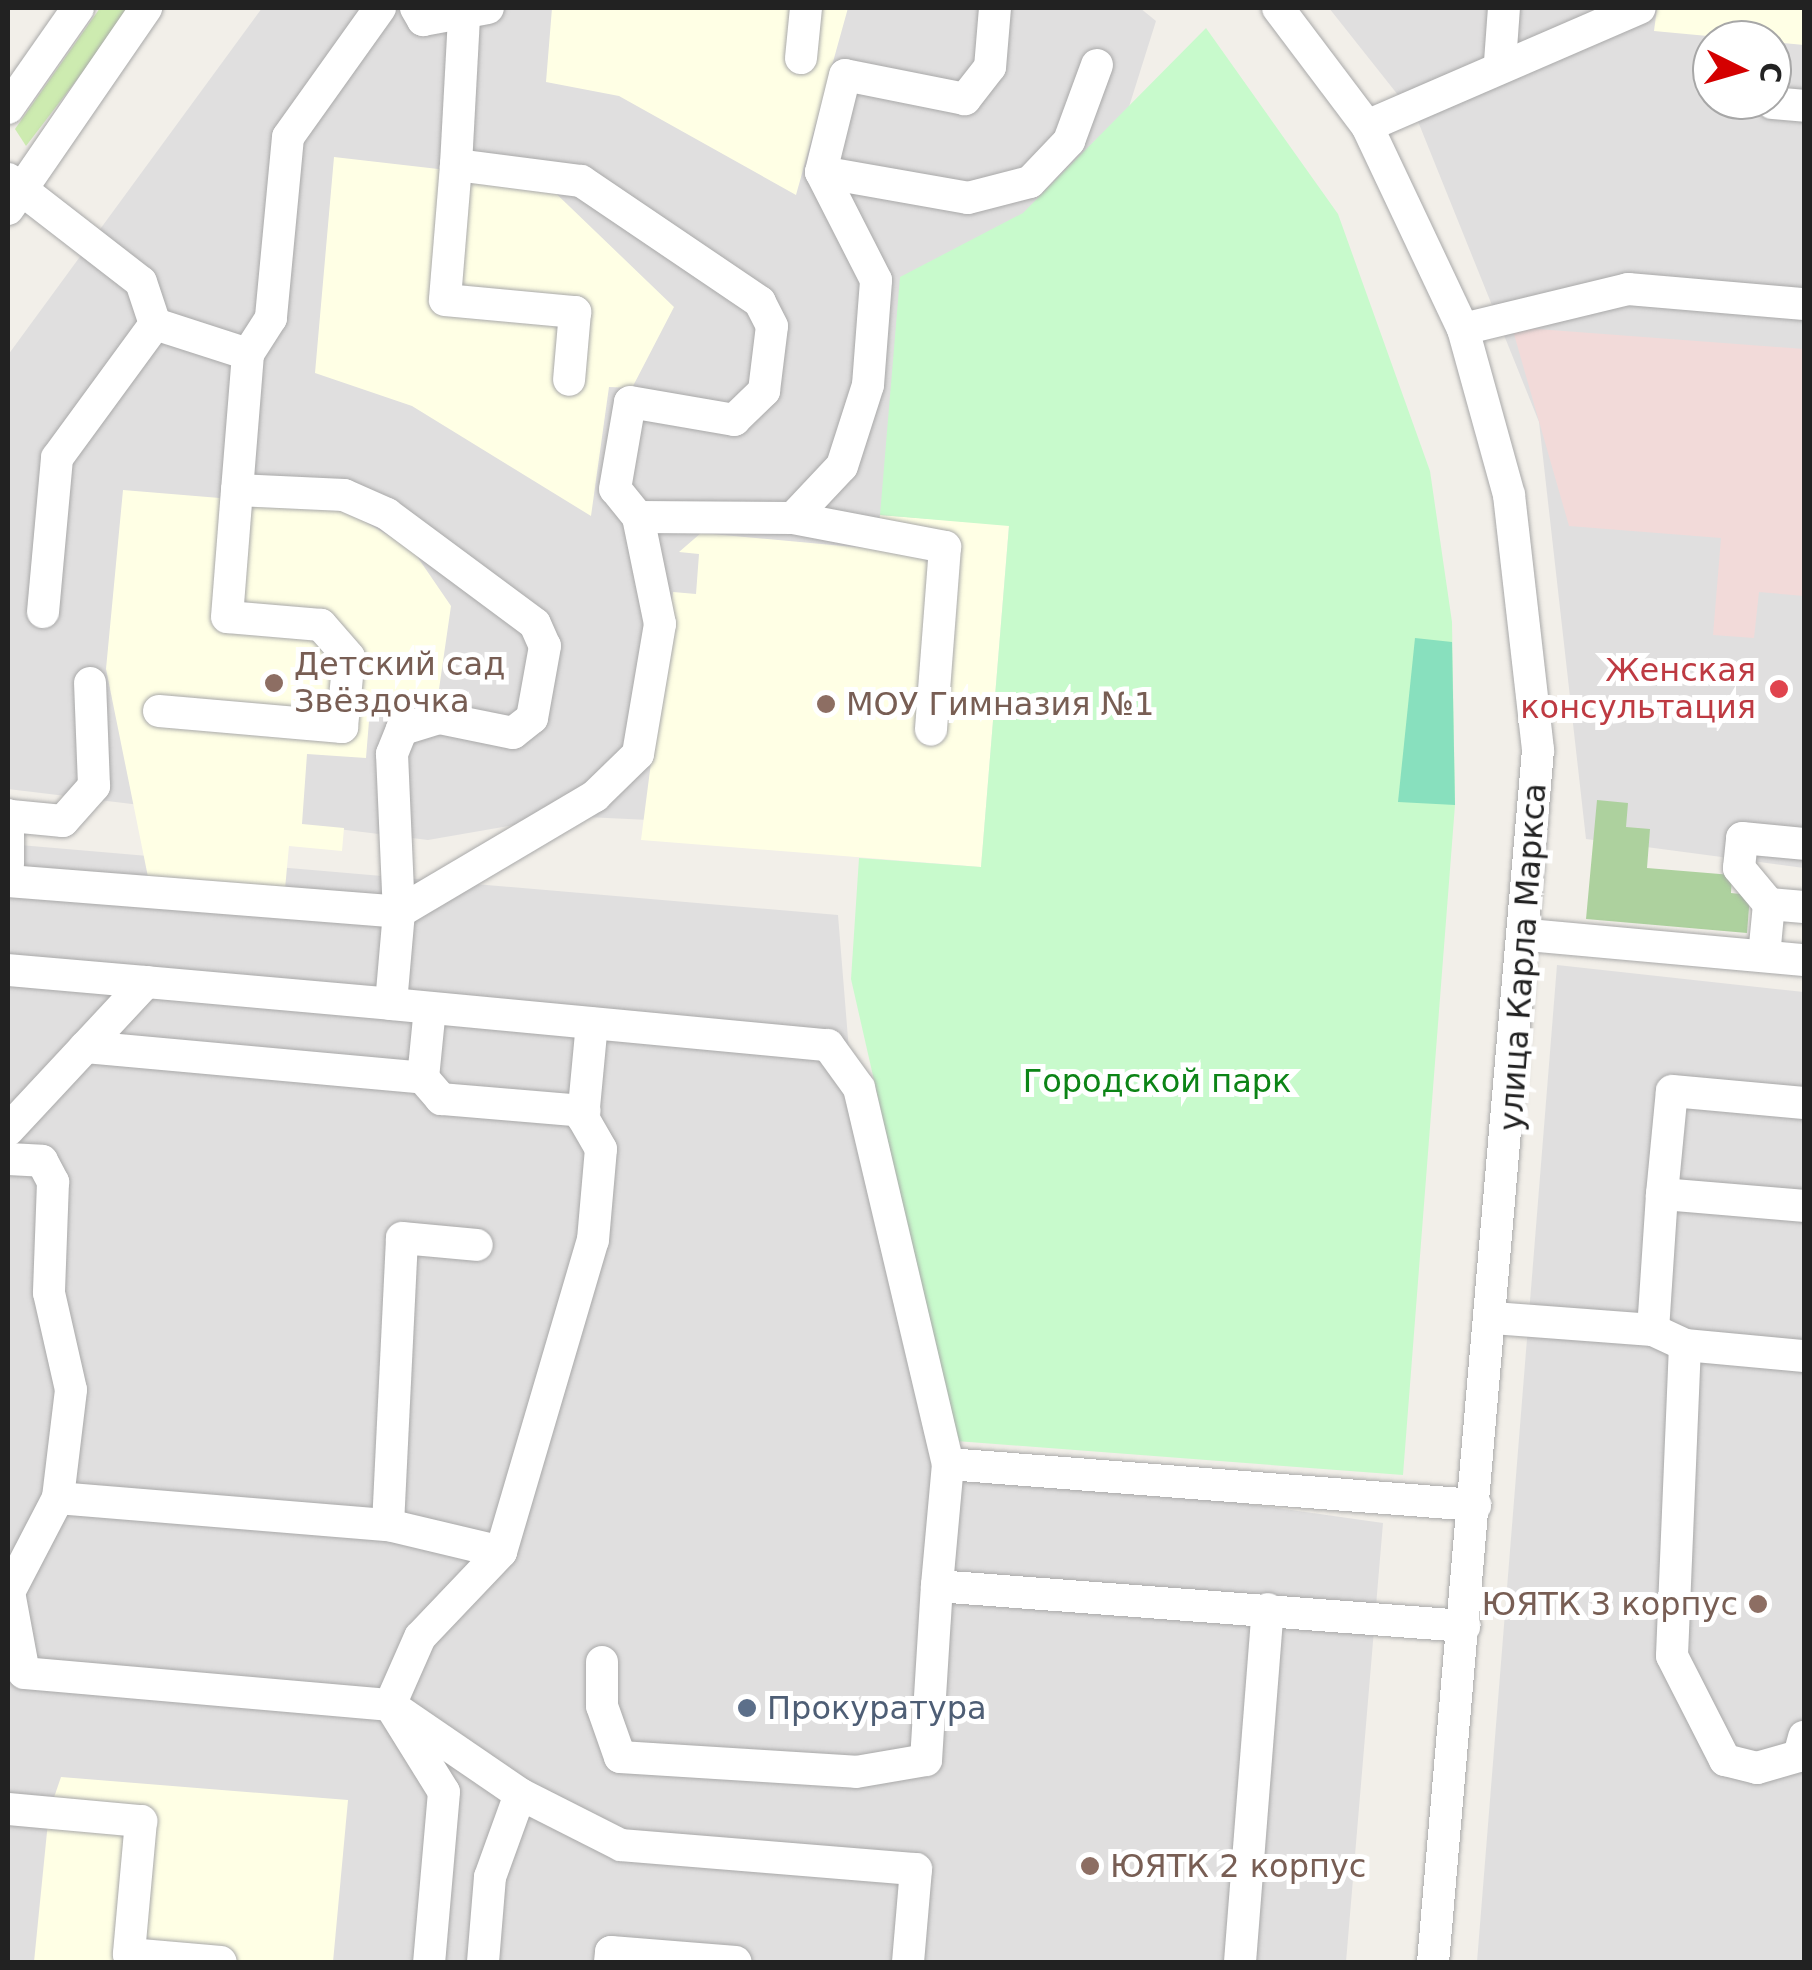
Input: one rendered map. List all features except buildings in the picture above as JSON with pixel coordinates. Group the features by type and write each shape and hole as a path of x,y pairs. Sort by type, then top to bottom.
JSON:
{"street":[{"path":"8,108 78,8"},
{"path":"146,8 12,192 141,282 155,324"},
{"path":"159,711 342,727 348,658 321,624 227,616 248,354 272,318 288,137 380,8"},
{"path":"416,8 423,20 476,12 456,165 445,300 575,312 569,380"},
{"path":"802,58 806,8"},
{"path":"793,518 842,466 868,385 876,280 822,172 845,75 966,99 990,67 994,8"},
{"name":"улица Карла Маркса","path":"1278,8 1366,126 1462,328 1509,495 1538,750 1528,935 1432,1962"},
{"path":"1500,62 1504,8"},
{"path":"1366,126 1500,62 1640,8"},
{"path":"822,172 968,198 1030,182 1068,141 1097,65"},
{"path":"8,880 399,912 595,796 638,754 660,624 638,518 615,488 630,402 719,421 755,404 772,326 760,302 581,181 456,165"},
{"path":"1462,328 1628,289 1804,304"},
{"path":"155,324 248,354"},
{"path":"43,612 57,458 155,324"},
{"path":"237,490 344,495 387,514 534,624 545,646 532,718 513,733 439,718 402,729 392,754 399,912 391,1004"},
{"path":"638,518 793,518 944,548 931,730"},
{"path":"8,864 10,816 63,821 94,786 90,683"},
{"path":"1764,956 1768,904 1739,868 1742,838 1804,844"},
{"path":"1768,904 1804,907"},
{"path":"1528,935 1804,960"},
{"path":"8,970 828,1045 859,1088 948,1464 926,1760 856,1772 620,1757 602,1706 602,1662"},
{"path":"8,1130 146,982"},
{"path":"430,1008 424,1078 441,1099 584,1111"},
{"path":"390,1705 420,1637 502,1552 593,1240 601,1149 584,1111 592,1023"},
{"path":"86,1047 424,1078"},
{"path":"1653,1330 1672,1091 1804,1103"},
{"path":"8,1159 42,1160 53,1182 49,1293 71,1390 58,1498 8,1592 24,1674 390,1705 520,1794 620,1845 916,1869 908,1962"},
{"path":"1662,1194 1804,1206"},
{"path":"388,1525 402,1238 477,1245"},
{"path":"1493,1318 1653,1330 1684,1345 1804,1356"},
{"path":"1684,1345 1672,1656 1724,1760 1757,1768 1800,1756 1804,1737"},
{"path":"948,1464 1475,1505"},
{"path":"58,1498 388,1525 502,1552"},
{"path":"937,1586 1268,1608 1464,1626"},
{"path":"1240,1962 1268,1608"},
{"path":"390,1705 444,1792 428,1962"},
{"path":"483,1962 490,1877 520,1794"},
{"path":"8,1808 141,1821 129,1954 220,1962"},
{"path":"610,1962 611,1952 736,1962"}],"shaded area":[{"path":"262,8 1140,8 1156,21 981,577 963,835 565,816 428,840 8,789 8,355"},
{"path":"552,8 848,8 796,195 619,96 546,82"},
{"path":"1329,8 1804,8 1804,868 1586,839 1539,422 1417,119"},
{"path":"1657,8 1804,8 1804,45 1792,44 1792,20 1692,20 1692,35 1654,31"},
{"path":"334,157 543,181 674,307 632,388 609,387 591,516 412,406 315,373"},
{"path":"1512,327 1804,349 1804,596 1759,592 1754,638 1713,635 1721,538 1569,526"},
{"name":"Детский сад Звёздочка","path":"123,490 341,508 412,549 451,606 438,696 369,721 366,758 307,754 302,824 344,828 342,851 289,846 285,889 148,877 106,669"},
{"name":"МОУ Гимназия №1","path":"880,515 1009,525 981,867 641,840 673,592 696,594 699,554 679,552 701,533 876,549"},
{"path":"8,844 838,915 850,1063 931,1459 1383,1523 1346,1962 8,1962"},
{"path":"1557,965 1804,992 1804,1962 1477,1962"},
{"path":"61,1777 348,1800 333,1962 34,1962 49,1812"}],"green space":[{"path":"100,8 132,8 26,146 15,129"},
{"name":"Городской парк","path":"1206,28 1338,214 1430,471 1452,622 1455,805 1403,1475 956,1441 851,979 859,858 981,867 1009,526 880,515 900,277 1023,213"},
{"path":"1415,638 1452,642 1455,805 1398,802"},
{"path":"1597,800 1628,803 1626,827 1650,829 1647,868 1732,875 1731,893 1750,895 1747,933 1586,919"}],"place":[{"name":"Детский сад Звёздочка","path":"274,683"},
{"name":"Женская консультация","path":"1779,689"},
{"name":"МОУ Гимназия №1","path":"826,704"},
{"name":"ЮЯТК 3 корпус","path":"1758,1604"},
{"name":"Прокуратура","path":"747,1708"},
{"name":"ЮЯТК 2 корпус","path":"1090,1866"}]}
